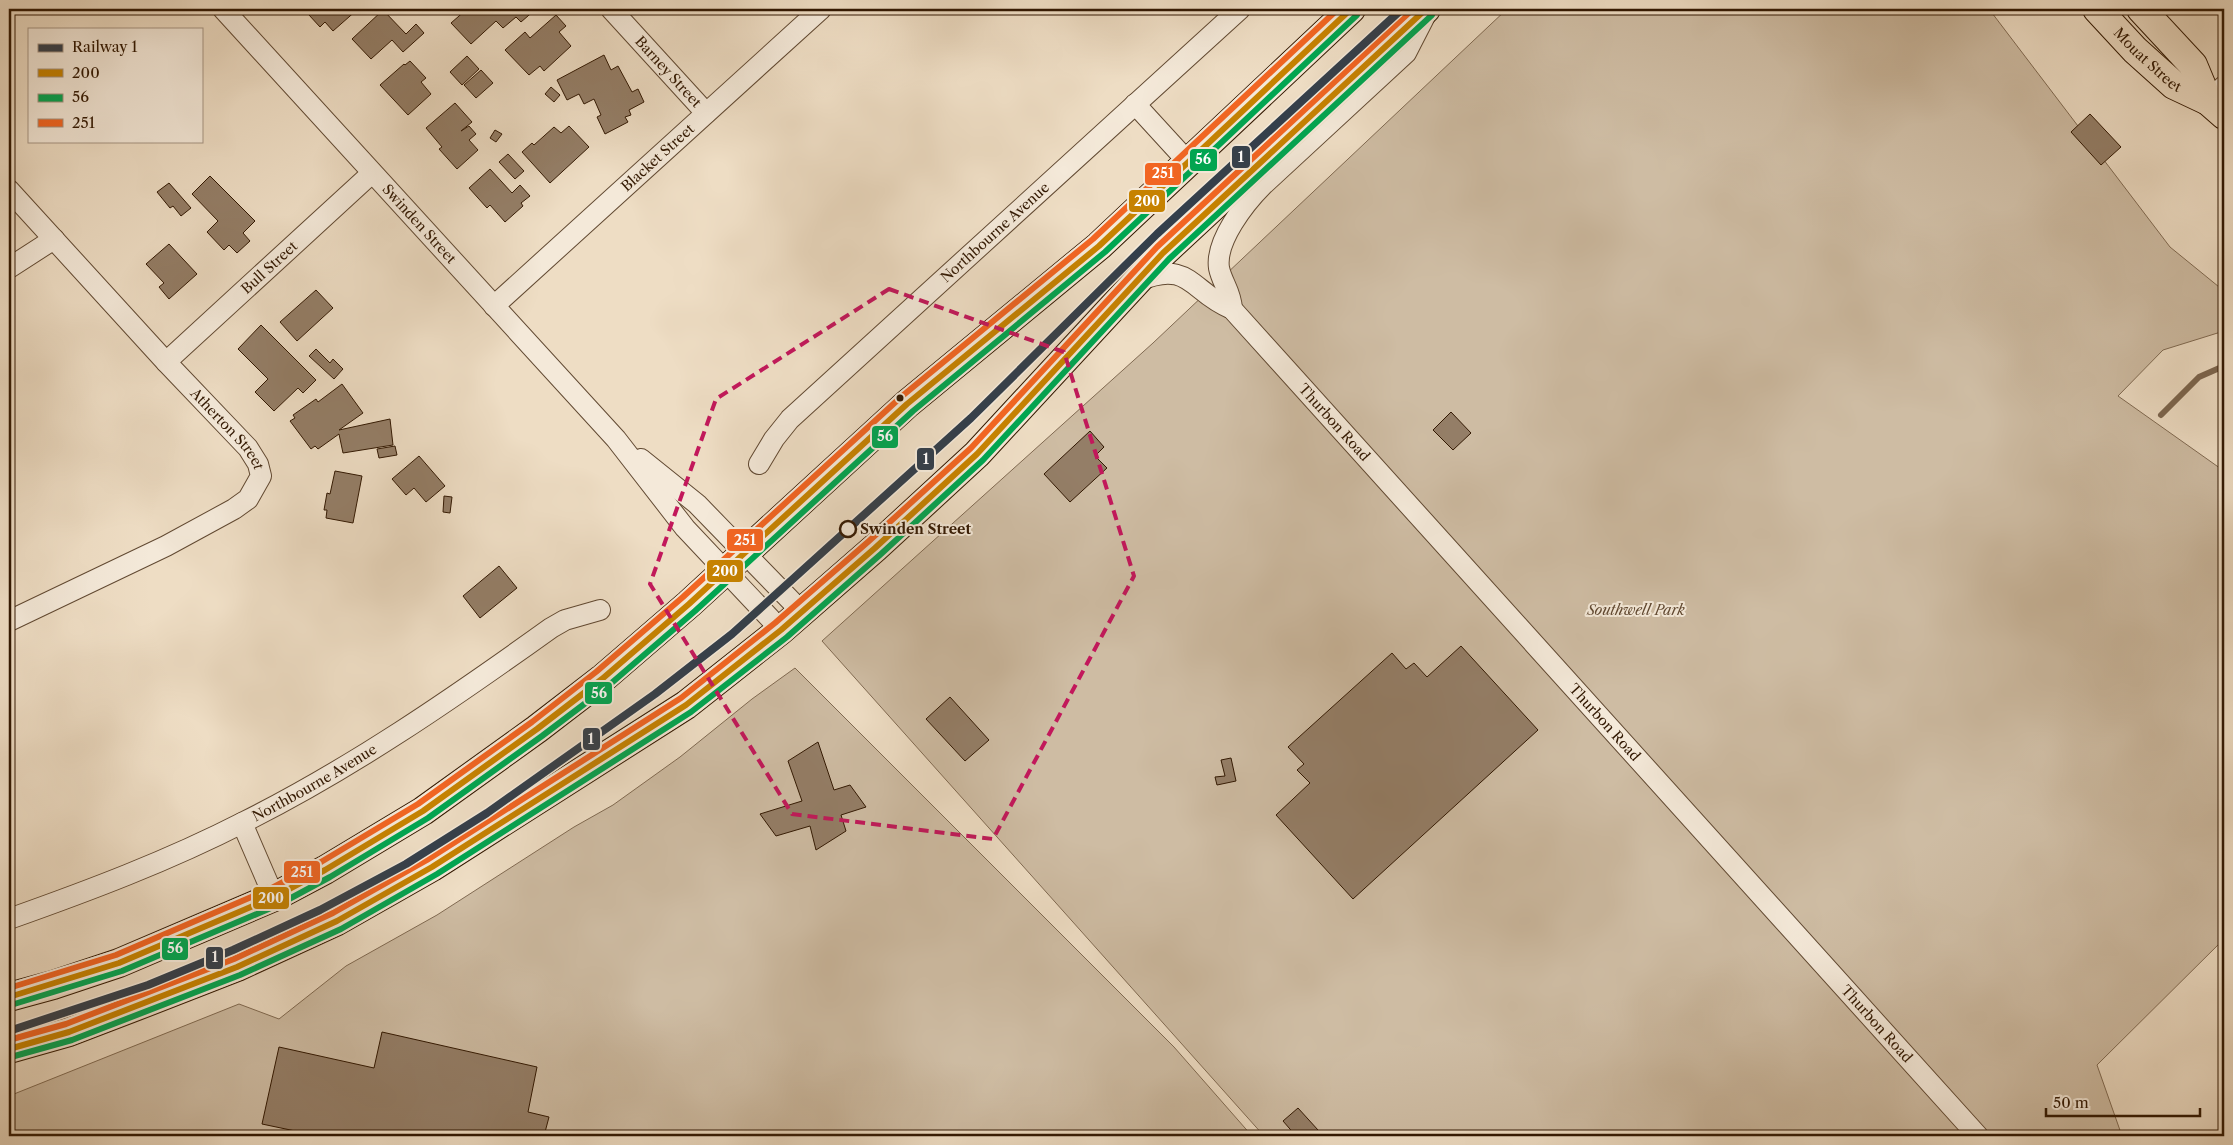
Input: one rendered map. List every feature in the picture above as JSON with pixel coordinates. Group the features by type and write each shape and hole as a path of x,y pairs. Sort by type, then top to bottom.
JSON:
{"main road":[{"path":"9,997 53,985 119,963 274,897 388,834 474,775 602,679 907,404 1099,246 1351,9"},
{"path":"9,1048 69,1032 237,967 288,945 362,908 495,828 686,705 802,612 977,454 1029,400 1134,283 1208,210 1427,9"},
{"name":"Mouat Street","path":"2097,9 2134,50 2174,85 2219,101"},
{"name":"Mouat Street","path":"2141,9 2193,65 2219,101"}],"street":[{"name":"Swinden Street","path":"223,9 616,439 685,528 735,561 802,612"},
{"name":"Barney Street","path":"611,9 706,114"},
{"name":"Blacket Street","path":"494,306 821,9"},
{"name":"Northbourne Avenue","path":"759,464 774,439 790,419 1240,9"},
{"name":"Thurbon Road","path":"1232,309 1230,295 1219,266 1221,250 1237,216 1252,196 1406,53 1427,9"},
{"path":"1135,104 1189,163"},
{"name":"Bull Street","path":"166,362 372,173"},
{"name":"Atherton Street","path":"9,190 166,362 248,448 258,464 261,476 248,500 174,541 9,621"},
{"path":"9,268 54,239"},
{"name":"Thurbon Road","path":"1134,283 1157,274 1174,273 1190,280 1213,300 1232,309 1978,1136"},
{"name":"Swinden Street","path":"616,439 698,504 781,630"},
{"name":"Northbourne Avenue","path":"9,919 100,886 242,823 316,783 414,725 551,628 565,620 600,610"},
{"path":"242,823 274,897"}],"highlighted area":[{"path":"889,289 1064,352 1134,576 993,839 792,814 650,584 716,399"}],"green space":[{"name":"Southwell Park","path":"1507,9 1989,9 2170,247 2224,291 2224,331 2163,350 2118,396 2224,471 2224,939 2097,1065 2122,1136 1264,1136 822,641 1153,343"},
{"path":"795,668 1174,1047 1252,1136 9,1136 9,1096 239,1004 279,1019 346,966 437,915 574,827 613,805 680,757 752,699"}],"building":[{"path":"308,9 358,9 333,31 325,22 320,27 309,15 312,13"},
{"path":"467,9 536,9 521,22 516,17 503,28 496,21 471,44 451,23"},
{"path":"383,10 406,34 416,24 424,33 403,52 392,40 371,59 352,39"},
{"path":"556,15 566,26 559,32 571,46 544,71 540,66 529,75 505,50 525,32 530,38"},
{"path":"604,55 611,70 618,66 632,92 638,89 644,102 629,110 631,115 625,117 628,122 605,134 597,117 601,115 594,99 584,104 579,94 567,100 557,80"},
{"path":"467,56 479,69 462,85 450,72"},
{"path":"410,61 426,78 421,82 431,94 408,115 380,85"},
{"path":"481,70 493,83 476,98 464,85"},
{"path":"551,87 560,95 554,102 545,94"},
{"path":"455,103 472,122 461,131 469,126 476,134 469,140 478,150 457,169 439,149 442,147 426,128"},
{"path":"2090,114 2121,147 2101,165 2071,132"},
{"path":"569,126 589,147 550,183 522,152 532,143 534,145 554,127 561,133"},
{"path":"495,130 502,134 496,142 490,138"},
{"path":"508,154 524,171 515,179 499,162"},
{"path":"490,169 512,193 520,185 530,196 521,203 523,206 505,222 490,205 487,208 469,188"},
{"path":"210,176 255,221 243,233 250,241 237,253 229,245 224,250 207,232 218,221 192,194"},
{"path":"169,183 191,208 181,216 173,206 170,208 157,192"},
{"path":"169,244 197,274 169,299 159,287 164,283 146,264"},
{"path":"316,290 333,308 297,341 280,322"},
{"path":"261,325 316,380 303,393 298,388 274,411 255,392 268,379 238,349"},
{"path":"316,349 330,363 333,359 343,369 334,379 309,356"},
{"path":"342,384 363,413 339,430 390,419 393,445 343,453 339,434 318,449 315,446 311,449 290,421 295,418 293,415 316,399 318,402"},
{"path":"1451,412 1471,433 1453,450 1433,430"},
{"path":"1090,431 1104,447 1095,456 1107,468 1070,502 1044,474"},
{"path":"395,446 397,455 379,458 377,449"},
{"path":"419,456 445,486 426,502 414,488 406,495 392,479"},
{"path":"335,471 362,476 353,523 326,518 327,510 324,510 327,493 330,494"},
{"path":"444,496 452,497 450,513 443,512"},
{"path":"499,566 517,588 480,618 463,596"},
{"path":"1461,646 1538,730 1353,899 1276,815 1310,783 1297,770 1304,764 1288,747 1392,653 1406,669 1414,663 1427,677"},
{"path":"950,697 989,740 965,761 926,719"},
{"path":"818,742 834,790 850,785 866,807 841,815 846,831 816,850 810,826 776,836 760,814 802,801 788,761"},
{"path":"1231,758 1236,781 1217,785 1215,777 1225,776 1221,760"},
{"path":"382,1032 537,1067 528,1112 549,1117 544,1136 319,1136 262,1124 279,1047 374,1068"},
{"path":"1298,1108 1318,1130 1311,1136 1296,1136 1283,1121"}],"waterway":[{"path":"2161,415 2199,377 2224,366"}],"rail line":[{"name":"1","path":"9,1031 148,985 233,950 320,910 406,864 487,813 655,694 732,634 971,418 1157,234 1402,9"}],"transit line":[{"name":"251","path":"9,988 116,955 270,889 321,862 418,804 532,722 596,672 683,597 901,397 1093,239 1338,9"},
{"name":"200","path":"9,997 119,963 274,897 325,870 423,811 537,729 602,679 689,604 907,404 1099,246 1351,9"},
{"name":"251","path":"9,1040 66,1024 234,959 333,913 427,860 681,698 775,623 971,448 1157,247 1413,9"},
{"name":"200","path":"9,1049 69,1032 237,967 337,921 432,867 686,705 781,630 875,548 977,454 1163,253 1426,9"},
{"name":"56","path":"11,1005 122,971 278,905 330,877 428,818 542,736 608,686 695,611 913,411 1105,252 1357,15"},
{"name":"56","path":"11,1057 72,1040 240,975 341,929 437,874 691,712 787,637 983,460 1169,259 1432,15"}],"place":[{"name":"Swinden Street","path":"848,529"}]}
